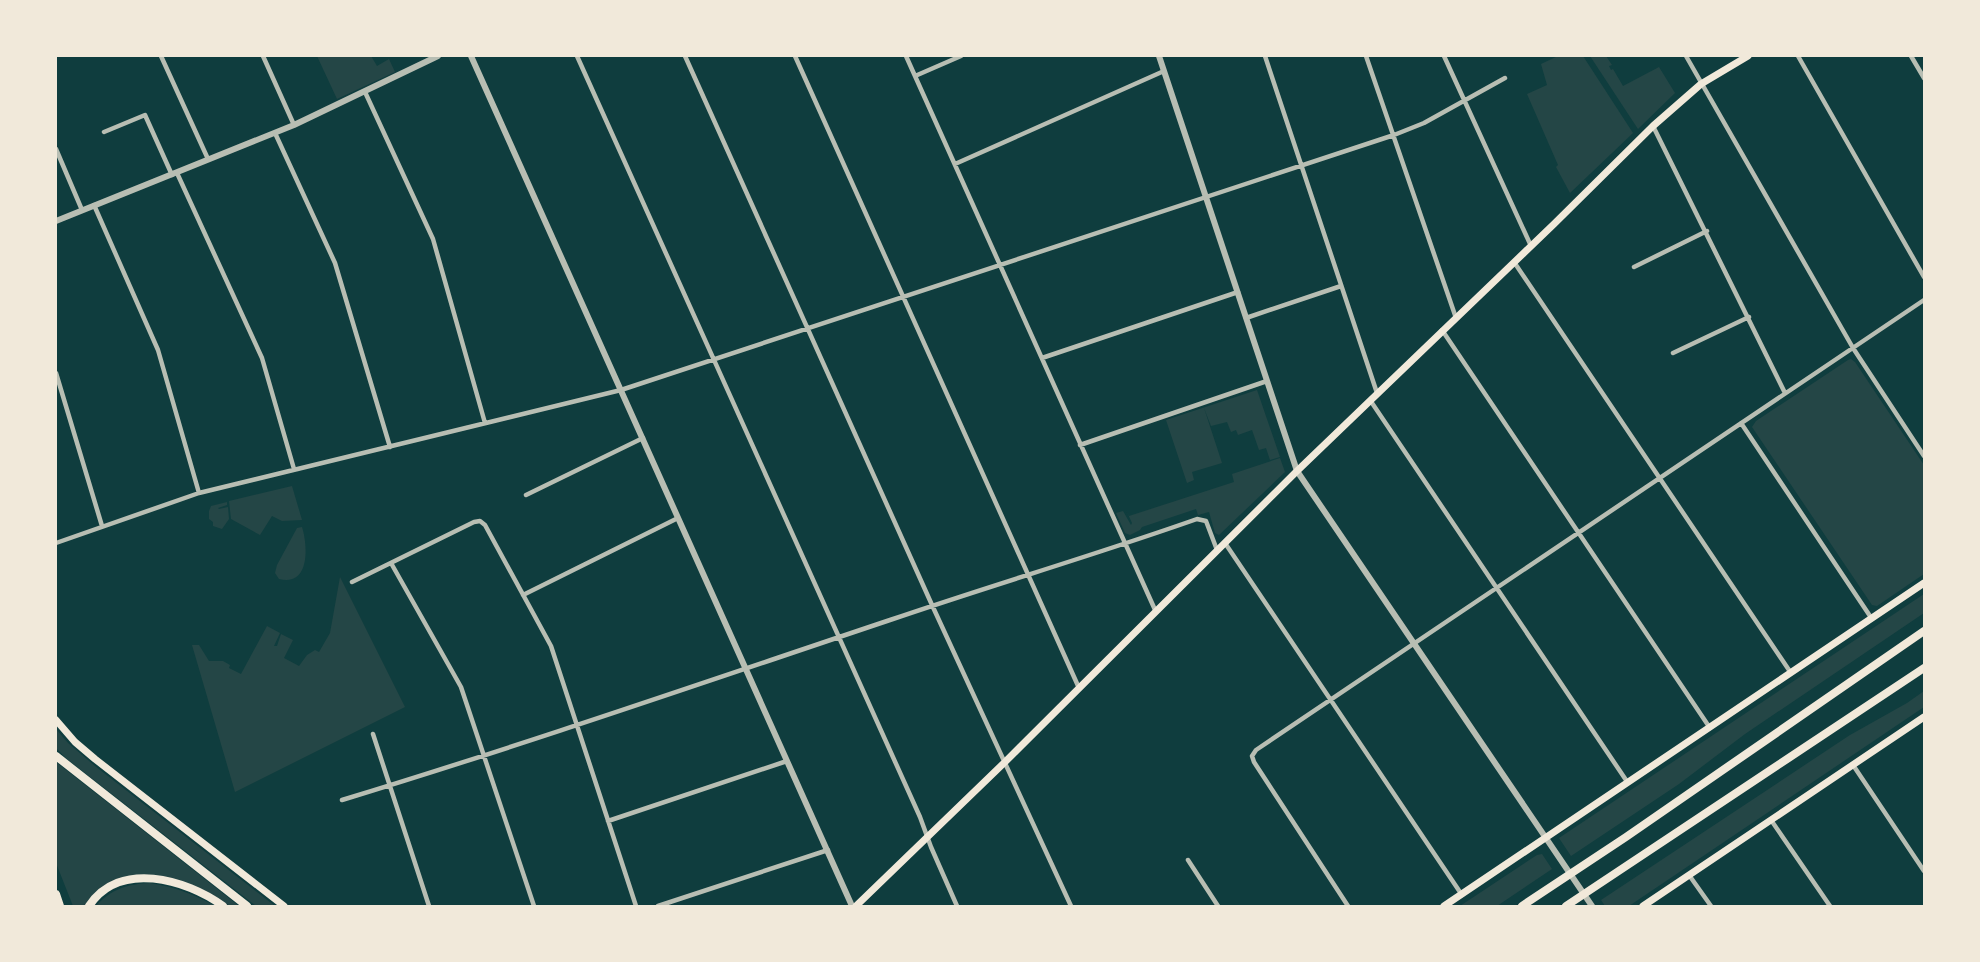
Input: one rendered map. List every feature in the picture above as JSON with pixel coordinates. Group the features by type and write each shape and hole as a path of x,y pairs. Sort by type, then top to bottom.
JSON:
{"highway":[{"path":"1522,906 1924,631"},
{"path":"1566,906 1924,668"},
{"path":"56,756 247,906"},
{"path":"89,906 102,891 109,887 124,880 142,878 177,884 200,892 223,906"},
{"path":"56,894 60,906"}],"main road":[{"path":"854,906 928,838 1297,471 1653,126 1701,84 1748,56"},
{"path":"1444,906 1924,583"},
{"path":"1643,906 1924,717"},
{"path":"56,720 75,742 95,759 284,906"}],"street":[{"path":"161,56 208,159"},
{"path":"263,56 294,125"},
{"path":"56,221 294,125 438,56"},
{"path":"471,56 854,906"},
{"path":"577,56 920,817 957,906"},
{"path":"685,56 932,605 1071,906"},
{"path":"795,56 1080,688"},
{"path":"906,56 1155,612"},
{"path":"915,76 961,56"},
{"path":"1159,56 1297,471 1592,906"},
{"path":"1264,56 1377,393"},
{"path":"1366,56 1456,318"},
{"path":"1443,56 1531,246"},
{"path":"1686,56 1853,348 1924,456"},
{"path":"1798,56 1924,277"},
{"path":"1911,56 1924,78"},
{"path":"955,164 1164,70"},
{"path":"56,543 199,493 621,390 1394,135 1424,123 1506,78"},
{"path":"365,92 434,239 485,423"},
{"path":"104,132 145,115 262,358 294,469"},
{"path":"1653,126 1707,231 1785,393"},
{"path":"275,133 335,263 390,447"},
{"path":"56,149 82,210"},
{"path":"94,206 158,350 199,493"},
{"path":"1634,267 1707,231"},
{"path":"1514,262 1791,673"},
{"path":"1246,318 1341,286"},
{"path":"1042,358 1238,292"},
{"path":"1348,906 1252,756 1256,750 1924,300"},
{"path":"1673,353 1749,317"},
{"path":"1443,330 1710,728"},
{"path":"56,373 102,526"},
{"path":"1080,445 1267,381"},
{"path":"1370,400 1628,783"},
{"path":"1741,423 1872,618"},
{"path":"526,495 642,438"},
{"path":"523,595 678,518"},
{"path":"342,800 932,605 1124,545 1197,519 1206,521 1217,550"},
{"path":"352,582 474,522 480,521 485,525 551,646 636,906"},
{"path":"1225,543 1462,894"},
{"path":"391,563 461,687 534,906"},
{"path":"373,734 429,906"},
{"path":"608,821 787,761"},
{"path":"1853,765 1924,871"},
{"path":"1772,820 1830,906"},
{"path":"658,906 828,850"},
{"path":"1188,860 1218,906"},
{"path":"1689,875 1711,906"}],"shaded area":[{"path":"317,56 371,56 377,66 389,59 395,72 337,99"},
{"path":"1558,56 1583,56 1633,133 1570,193 1556,167 1558,165 1527,94 1547,85 1541,64"},
{"path":"1590,56 1606,56 1612,65 1609,66 1611,70 1613,69 1623,86 1659,67 1675,93 1638,129"},
{"path":"1851,359 1924,465 1924,574 1877,606 1872,605 1752,427 1756,421"},
{"path":"1257,390 1280,457 1270,460 1266,448 1259,450 1252,430 1238,435 1236,430 1231,432 1227,422 1211,426 1204,408 1222,463 1192,472 1194,480 1187,483 1166,420"},
{"path":"1280,458 1285,472 1219,535 1215,533 1209,512 1198,515 1196,509 1142,527 1130,535 1125,533 1116,513 1123,511 1131,525 1126,510 1129,516 1234,482 1232,474"},
{"path":"292,486 302,520 282,521 272,516 260,535 231,519 229,501"},
{"path":"227,502 227,505 218,508 228,507 229,519 222,529 213,526 213,522 209,519 211,506"},
{"path":"302,527 306,554 301,571 297,577 289,580 279,579 275,573 277,565 297,528"},
{"path":"340,577 405,707 235,792 192,645 199,645 209,661 223,661 230,665 229,668 241,674 267,626 280,633 274,646 277,646 281,634 293,640 284,658 299,666 307,655 315,650 319,652 330,633"},
{"path":"1924,594 1924,613 1745,734 1679,784 1571,856 1559,838"},
{"path":"1924,691 1924,707 1629,906 1605,906 1601,900 1850,735"},
{"path":"56,729 68,743 95,766 275,906 256,906 67,759 56,748"},
{"path":"56,762 239,906 229,906 224,902 145,875 89,900 85,906 73,906 56,863"},
{"path":"1542,854 1552,869 1497,906 1460,906 1537,855"},
{"path":"150,883 184,891 215,906 96,906 120,888"}]}
